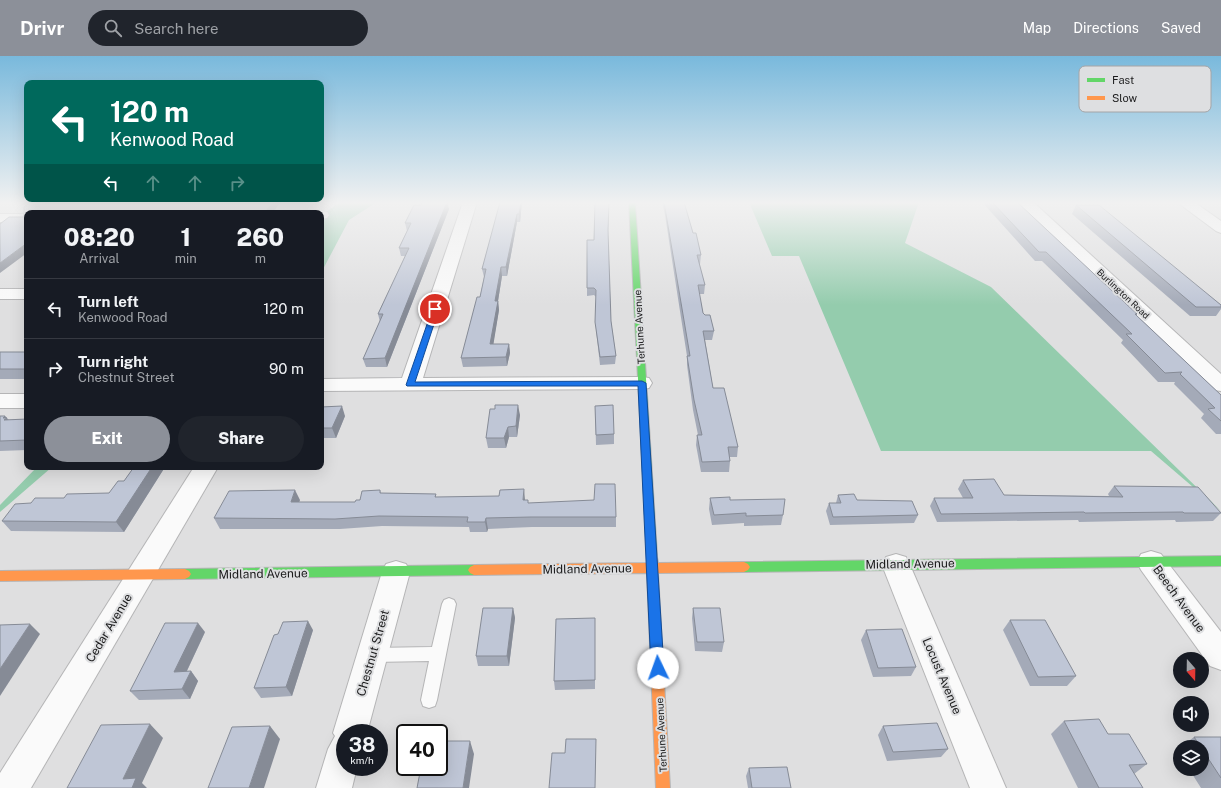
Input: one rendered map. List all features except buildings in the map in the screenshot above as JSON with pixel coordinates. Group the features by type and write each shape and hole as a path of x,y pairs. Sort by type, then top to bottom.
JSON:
{"street":[{"path":"410,385 459,236"},
{"name":"Terhune Avenue","path":"634,236 653,568 663,788"},
{"name":"Burlington Road","path":"1061,236 1219,382"},
{"path":"0,294 24,294"},
{"path":"324,385 642,383"},
{"path":"0,401 24,400"},
{"name":"Cedar Avenue","path":"11,788 204,470"},
{"name":"Midland Avenue","path":"0,576 1221,561"},
{"name":"Beech Avenue","path":"1151,562 1221,656"},
{"name":"Locust Avenue","path":"896,565 988,788"},
{"name":"Chestnut Street","path":"353,724 396,572"},
{"path":"334,788 337,776"}],"lane":[{"path":"429,700 449,604"},
{"path":"372,655 439,654"}],"green space":[{"path":"324,236 340,236 324,267"},
{"path":"764,236 907,236 905,243 991,287 1221,511 1151,451 881,451 799,256 772,256"},
{"path":"34,470 49,470 0,512 0,505"}],"traffic: fast":[{"path":"634,236 652,555"},
{"path":"744,567 1221,561"},
{"path":"185,574 474,570"}],"traffic: slow":[{"path":"652,555 663,788"},
{"path":"474,570 744,567"},
{"path":"0,576 185,574"}],"route":[{"path":"435,309 410,385 642,383 658,668"}]}
